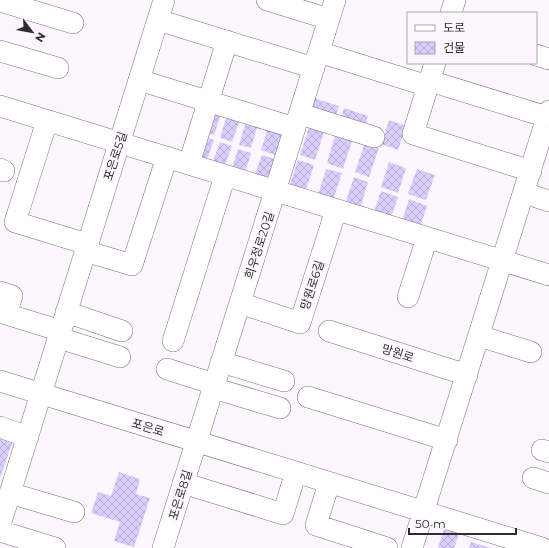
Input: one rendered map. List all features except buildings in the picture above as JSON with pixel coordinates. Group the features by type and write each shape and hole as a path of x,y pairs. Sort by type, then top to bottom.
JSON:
{"street":[{"name":"포은로5길","path":"0,525 164,0"},
{"name":"희우정로20길","path":"196,442 276,192 332,10 266,0"},
{"path":"451,12 455,0"},
{"path":"0,1 73,24"},
{"path":"158,20 227,41 317,60 431,77 548,119 530,171 412,548"},
{"path":"189,164 227,41"},
{"path":"0,51 58,68"},
{"path":"537,55 549,59"},
{"path":"431,77 413,134 530,171"},
{"path":"139,80 208,101 374,136"},
{"path":"0,106 549,275"},
{"path":"47,121 15,222 132,264 167,157"},
{"path":"173,341 224,176"},
{"path":"524,193 549,201"},
{"name":"망원로6길","path":"240,303 300,323 336,210"},
{"path":"408,297 427,238"},
{"path":"0,292 12,296 6,314 62,327 122,331"},
{"path":"62,327 120,357"},
{"name":"망원로","path":"328,331 466,375"},
{"path":"479,336 531,352"},
{"path":"221,362 284,381"},
{"path":"167,369 280,408"},
{"name":"포은로","path":"0,381 543,548"},
{"path":"308,397 447,440"},
{"path":"0,427 28,437"},
{"name":"포은로8길","path":"163,548 196,442"},
{"path":"183,483 283,514 296,472"},
{"path":"329,483 316,525 387,548"},
{"path":"10,493 74,512"},
{"path":"0,531 55,548"},
{"path":"543,548 549,531"}]}
